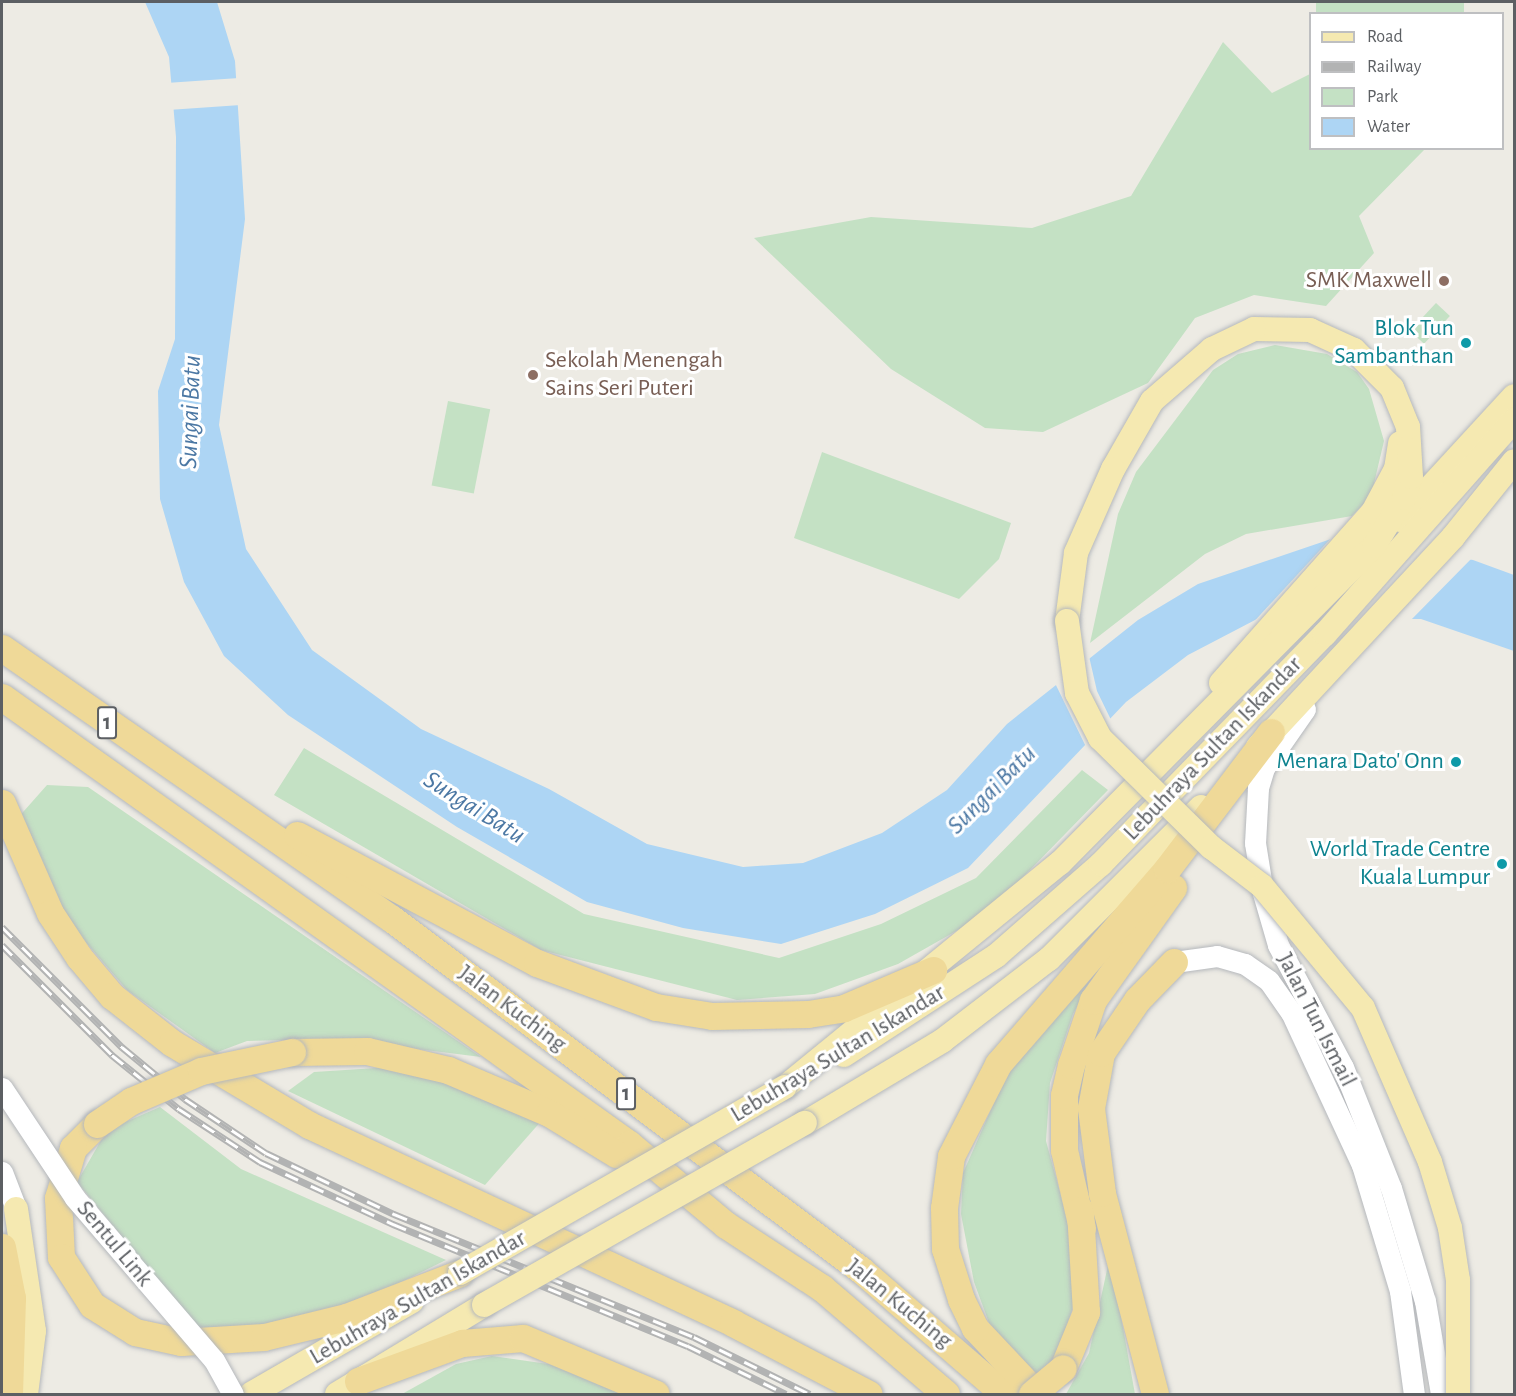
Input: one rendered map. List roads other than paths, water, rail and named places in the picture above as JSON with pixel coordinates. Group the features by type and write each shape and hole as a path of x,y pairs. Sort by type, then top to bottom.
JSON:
{"highway":[{"name":"Jalan Kuching","path":"2,648 393,919 861,1270 1004,1395"},
{"name":"Jalan Kuching","path":"2,697 630,1144 701,1206 822,1288 945,1395"},
{"path":"1082,1228 1064,1150 1064,1095 1093,1000 1186,870 1271,732"},
{"path":"1037,1395 975,1328 961,1299 945,1249 944,1208 951,1156 976,1098 1013,1045 1167,869 1271,732"},
{"path":"2,803 50,913 79,957 112,996 172,1042 309,1125 733,1323 869,1395"},
{"path":"235,810 292,832 537,963 656,1007 712,1016 808,1014 844,1008 933,970"},
{"path":"1032,1395 1063,1368 1086,1312 1074,1133 1090,1046 1117,1000 1156,968 1174,962"},
{"path":"1155,1395 1102,1193 1091,1108 1101,1053 1137,1000 1174,962"},
{"path":"460,1273 346,1317 264,1337 181,1342 135,1332 92,1305 61,1257 58,1198 73,1149 97,1124 131,1101 201,1071 292,1052 329,1049 406,1057 496,1088 549,1113 701,1206"},
{"path":"2,1247 12,1299 9,1395"},
{"path":"347,1388 462,1343 523,1338 656,1395"}],"main road":[{"path":"1374,546 1404,498 1411,477 1400,402 1370,362 1332,336 1254,329 1212,348 1152,401 1113,469 1076,553 1067,621 1077,693 1100,738 1211,847 1262,886 1364,1008 1430,1162 1450,1228 1458,1280 1452,1394"},
{"path":"1446,474 1515,396"},
{"path":"1163,760 1245,651 1373,512 1396,469 1400,402"},
{"path":"785,1087 933,970 1060,863 1446,474 1515,412"},
{"name":"Lebuhraya Sultan Iskandar","path":"250,1395 916,1012 1032,926 1101,864 1325,634 1515,420"},
{"name":"Lebuhraya Sultan Iskandar","path":"347,1388 484,1305 805,1123 942,1041 1079,935 1371,628 1507,478 1515,461"},
{"path":"16,1209 34,1331 26,1395"}],"street":[{"name":"Jalan Tun Ismail","path":"1340,659 1264,768 1255,843 1278,945 1343,1067 1391,1188 1452,1394"},
{"name":"Jalan Tun Ismail","path":"1174,962 1217,957 1245,964 1269,981 1291,1012 1362,1165 1400,1291 1414,1395"},
{"name":"Sentul Link","path":"2,1088 75,1198 208,1353 233,1395"},
{"path":"2,1172 16,1209"}],"water":[{"name":"Sungai Batu","path":"145,2 217,2 235,61 245,219 219,425 246,549 312,650 421,729 549,789 647,844 743,867 803,863 882,833 947,790 1007,724 1138,620 1198,584 1334,538 1473,560 1514,575 1514,651 1421,619 1257,619 1188,655 1126,702 968,868 875,914 781,944 683,928 587,902 457,827 288,715 224,656 184,582 160,499 158,391 175,339 176,137 169,57"}],"railway":[{"path":"2,927 122,1047 185,1099 266,1153 394,1214 694,1337 810,1394"},
{"path":"2,945 112,1055 179,1109 260,1162 393,1224 688,1346 786,1394"}],"place":[{"name":"SMK Maxwell","path":"1444,281"},
{"name":"Blok Tun Sambanthan","path":"1466,343"},
{"name":"Sekolah Menengah Sains Seri Puteri","path":"533,375"},
{"name":"Menara Dato' Onn","path":"1456,762"},
{"name":"World Trade Centre Kuala Lumpur","path":"1502,864"}]}
